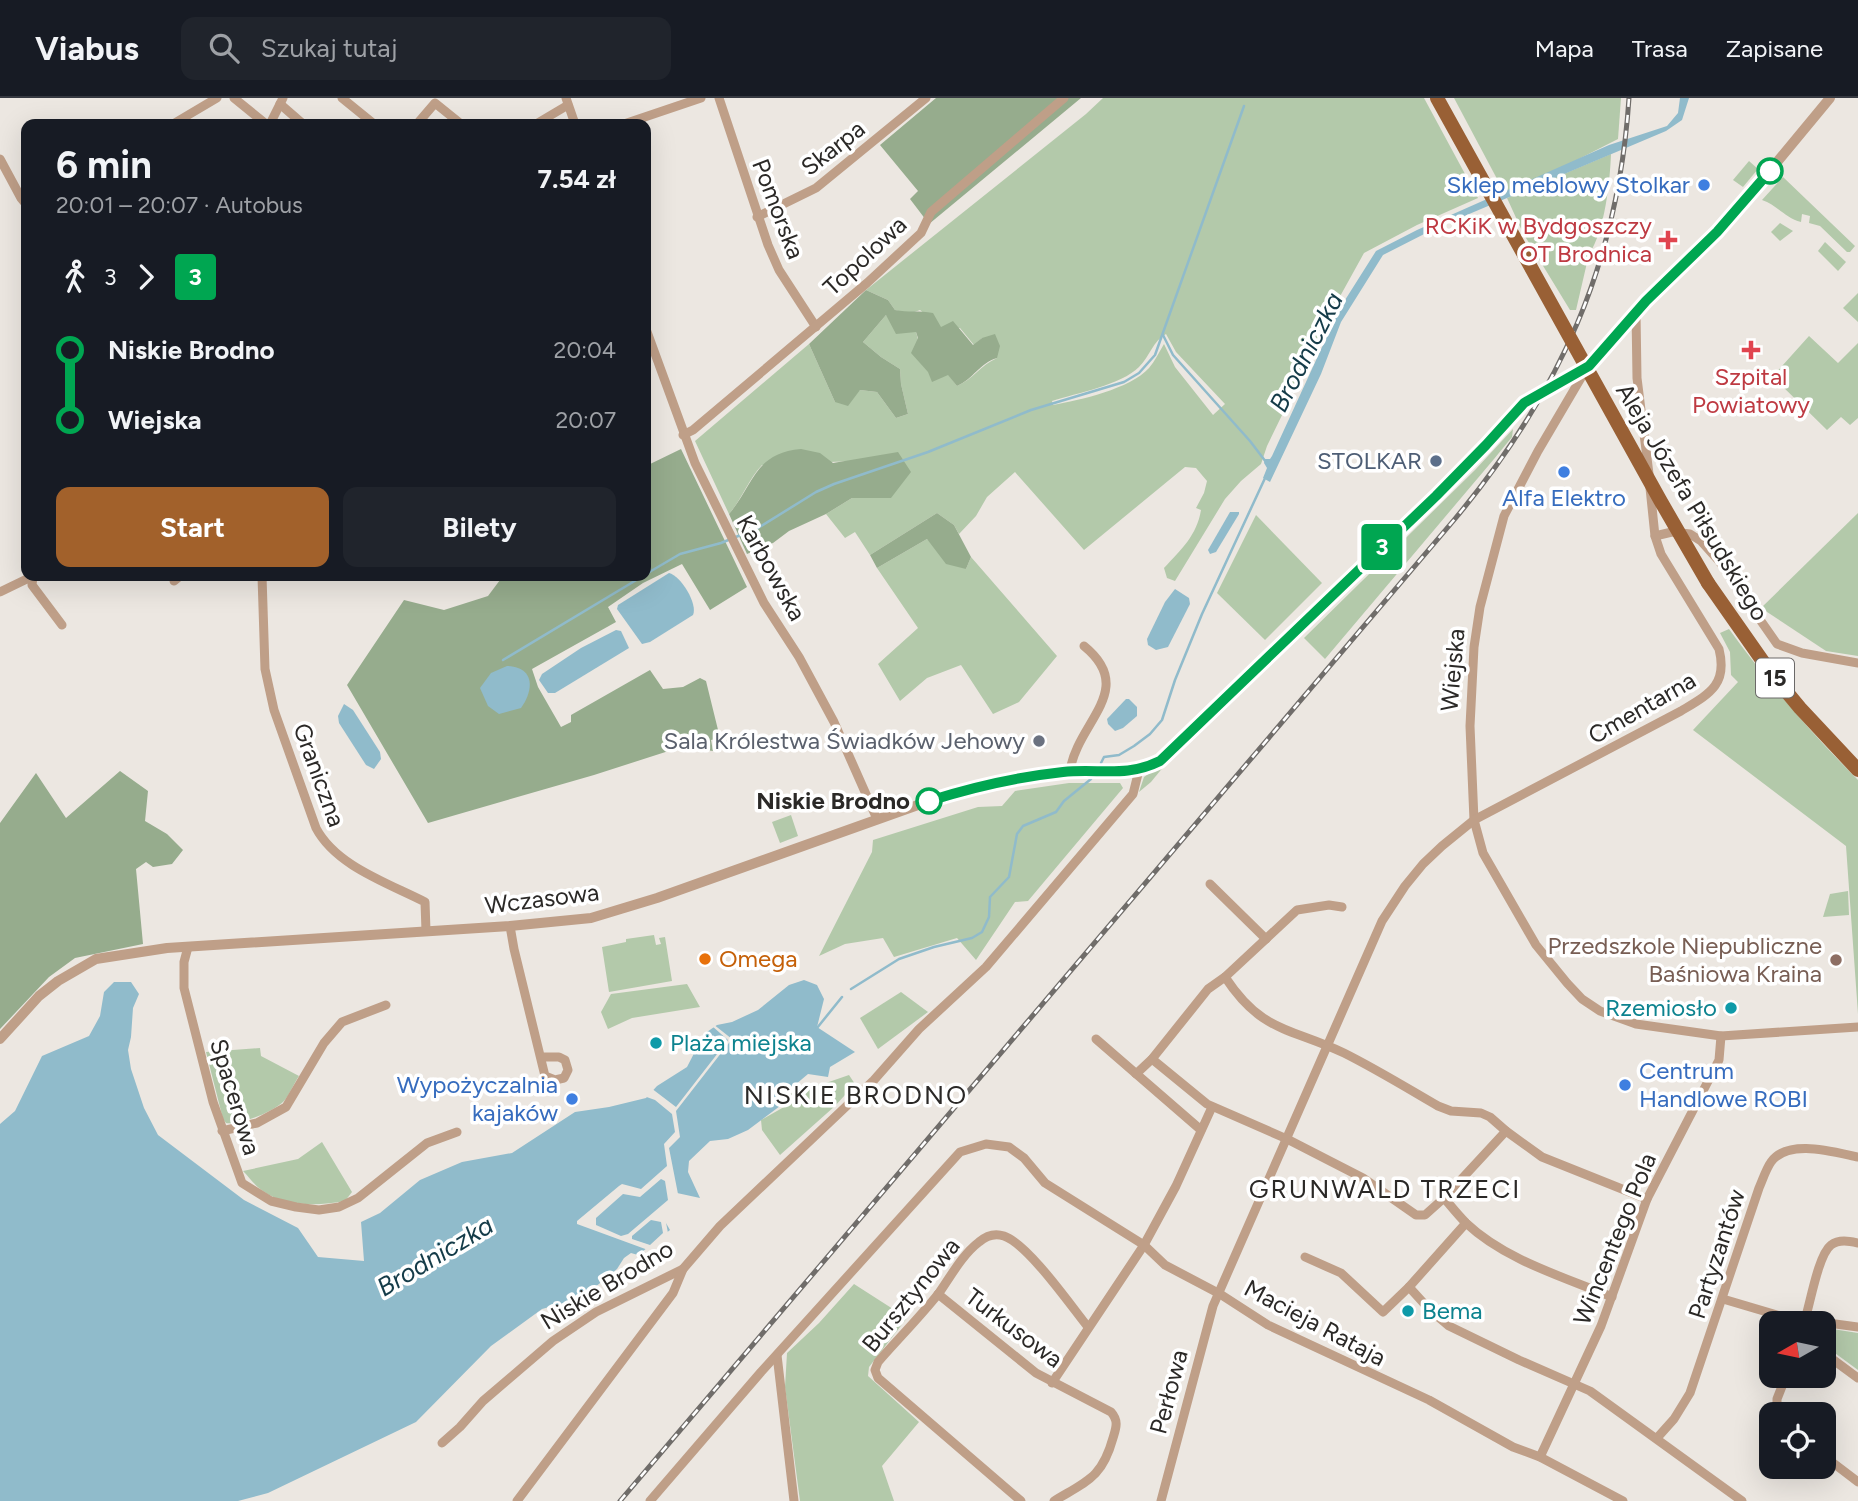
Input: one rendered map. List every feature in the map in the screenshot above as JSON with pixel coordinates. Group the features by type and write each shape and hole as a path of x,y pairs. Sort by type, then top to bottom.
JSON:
{"main road":[{"name":"Aleja Józefa Piłsudskiego","path":"1437,98 1708,583 1771,673 1856,767"}],"street":[{"path":"181,119 217,98"},
{"path":"234,98 261,119"},
{"path":"342,98 368,119"},
{"path":"639,119 701,98"},
{"name":"Pomorska","path":"719,98 757,217 779,270 816,327"},
{"name":"Skarpa","path":"757,217 816,188 926,98"},
{"name":"Topolowa","path":"683,435 693,430 816,327 921,233 931,212 1064,98"},
{"name":"Wiejska","path":"1830,98 1739,208 1636,313 1589,366 1513,496 1496,539 1480,607 1470,686 1474,820 1483,853 1519,918 1552,966 1582,999 1600,1011 1617,1019 1654,1028 1721,1036 1858,1027"},
{"path":"271,119 281,101 298,119"},
{"path":"543,119 567,101 573,119"},
{"path":"421,119 435,103 455,119"},
{"path":"0,159 21,199"},
{"name":"Cmentarna","path":"1474,820 1681,711 1708,695 1721,674 1719,649 1669,570 1655,536 1638,389 1636,313"},
{"name":"Karbowska","path":"651,343 683,435 735,548 834,722 877,819"},
{"path":"1139,770 1160,761 1170,752 1436,496 1524,403 1589,366"},
{"path":"1655,536 1672,532 1690,534 1701,541 1719,561 1777,644 1802,653 1858,663"},
{"path":"0,592 23,581"},
{"path":"32,581 32,585 62,625"},
{"name":"Graniczna","path":"261,581 264,669 274,709 323,843 378,878 425,902 426,931"},
{"path":"1070,771 1077,744 1103,701 1108,680 1101,662 1084,646"},
{"name":"Wczasowa","path":"0,1039 39,996 58,981 96,959 188,947 510,926 591,918 877,819 988,784 1070,771 1139,770"},
{"name":"Niskie Brodno","path":"442,1443 482,1401 553,1341 596,1312 683,1269 720,1226 864,1089 919,1029 986,967 1133,794 1139,770"},
{"path":"1220,1294 1382,921 1423,864 1474,820"},
{"path":"1210,884 1266,939"},
{"path":"1136,1074 1152,1059 1208,989 1297,910 1329,905 1342,908"},
{"path":"510,926 541,1058"},
{"name":"Spacerowa","path":"188,947 184,962 184,988 222,1131 242,1183 271,1201 318,1210 339,1207 358,1198 427,1143 457,1132"},
{"path":"1225,976 1238,996 1261,1018 1343,1053 1438,1106 1451,1111 1480,1113 1490,1117 1542,1157 1647,1199"},
{"path":"222,1131 257,1123 286,1107 324,1043 342,1022 386,1005"},
{"name":"Wincentego Pola","path":"1540,1457 1612,1297 1647,1199 1719,1060 1721,1036"},
{"path":"1096,1039 1201,1130"},
{"path":"1152,1059 1212,1107 1287,1139 1363,1178 1416,1215 1425,1215 1444,1198 1506,1131"},
{"path":"1052,1383 1144,1245 1176,1186 1212,1107"},
{"name":"Macieja Rataja","path":"777,1355 960,1153 986,1144 1009,1147 1024,1158 1045,1183 1144,1245 1165,1265 1220,1294 1268,1325 1429,1400 1513,1447 1540,1457 1623,1501"},
{"name":"Partyzantów","path":"1657,1438 1674,1419 1690,1393 1759,1188 1772,1160 1785,1151 1808,1147 1858,1157"},
{"path":"1444,1198 1466,1223 1497,1245 1525,1261 1612,1297"},
{"path":"1305,1257 1340,1273 1383,1312 1466,1223"},
{"name":"Bursztynowa","path":"1021,1501 878,1378 875,1370 878,1362 938,1294 978,1243 988,1236 1007,1237 1038,1264 1088,1327"},
{"path":"1808,1311 1825,1253 1835,1243 1858,1243"},
{"path":"517,1501 673,1293 683,1269"},
{"path":"1409,1286 1429,1309 1449,1326 1590,1391 1742,1501"},
{"name":"Turkusowa","path":"938,1294 1036,1373 1111,1412 1116,1418 1117,1425 1109,1454 1098,1473 1054,1501"},
{"name":"Perłowa","path":"1161,1501 1195,1369 1213,1307 1220,1294"},
{"path":"1723,1298 1760,1311"},
{"path":"1836,1325 1858,1327"},
{"path":"650,1501 777,1355"},
{"path":"777,1355 794,1501"},
{"path":"1836,1362 1858,1378"},
{"path":"1836,1466 1858,1482"}],"green space":[{"path":"936,98 1081,98 929,224 910,199 918,191 880,145"},
{"path":"1103,98 1424,98 1478,198 1417,225 1364,253 1338,300 1267,446 1261,464 1225,499 1175,581 1167,578 1164,568 1187,542 1196,527 1201,510 1196,508 1207,481 1196,468 1185,467 1084,550 1015,472 987,497 976,516 959,534 954,525 937,513 870,555 855,532 845,538 826,514 852,498 891,498 853,461 762,465 729,514 695,441 809,344 835,402 860,390 877,392 896,418 908,414 900,369 863,342 886,315 916,332 924,367 948,374 957,386 997,358 982,338 974,345 960,328 941,328 920,310 909,314 895,310 888,300 866,290","holes":["1166,334 1176,352 1225,404 1213,415 1175,367 1164,344 1149,368 1130,382 1104,392 1053,405 1052,401 1110,384 1131,373 1143,363"]},
{"path":"1454,98 1621,98 1618,139 1504,192"},
{"path":"1611,154 1603,219 1589,254 1576,310 1570,310 1523,233 1507,198"},
{"path":"1749,161 1758,169 1743,187 1733,180"},
{"path":"1783,177 1855,246 1850,252 1820,226 1809,223 1810,216 1802,214 1801,222 1762,200"},
{"path":"1780,223 1793,231 1780,241 1771,232"},
{"path":"1825,242 1846,262 1838,271 1818,251"},
{"path":"866,290 888,300 895,310 933,313 941,327 953,321 973,345 982,338 995,334 1000,346 997,358 957,386 948,375 932,382 928,372 911,353 918,338 916,332 896,334 886,315 863,342 900,369 908,414 896,418 877,392 860,390 848,406 835,402 809,344"},
{"path":"1858,293 1858,322 1843,308"},
{"path":"1809,336 1838,363 1858,343 1858,418 1850,425 1841,417 1827,430 1779,383 1774,387 1773,376"},
{"path":"1513,429 1512,437 1325,659 1304,638 1475,470"},
{"path":"681,449 747,587 710,610 682,564 651,579 651,464"},
{"path":"801,449 820,453 833,463 898,452 911,472 891,498 852,498 826,514 789,531 773,543 747,554 729,514 764,464 785,452"},
{"path":"937,513 954,525 971,557 966,569 946,564 927,539 877,568 870,555"},
{"path":"1858,513 1858,656 1826,651 1761,608"},
{"path":"1256,515 1322,583 1265,640 1217,593"},
{"path":"927,539 966,569 971,557 1057,656 1019,702 993,714 961,665 927,678 900,701 878,664 918,628 877,568"},
{"path":"499,581 647,581 608,607 616,622 532,669 538,687 561,727 571,722 571,715 650,670 663,689 683,687 700,678 706,681 720,738 711,740 713,751 681,747 428,823 347,685 404,600 444,610 488,596"},
{"path":"1729,629 1791,708 1858,780 1858,1014 1846,846 1693,730 1738,682 1731,675 1730,652 1720,633"},
{"path":"1169,760 1151,782 1139,792 1144,777"},
{"path":"120,771 148,791 145,821 167,834 183,850 172,864 153,867 146,862 136,869 143,944 75,958 49,977 0,1029 0,823 36,773 66,818"},
{"path":"1069,783 1120,783 1123,788 1028,901 1015,902 976,960 957,938 894,957 883,938 845,944 819,956 872,852 873,840 978,807 1002,806 1015,791"},
{"path":"791,815 798,836 780,843 772,822"},
{"path":"1848,891 1849,915 1823,917 1830,894"},
{"path":"654,935 656,945 661,944 659,938 665,937 672,981 609,992 602,947 626,942 626,939"},
{"path":"687,984 700,1007 632,1018 608,1029 601,1012 611,994"},
{"path":"901,992 928,1012 878,1049 860,1018"},
{"path":"260,1048 261,1056 299,1076 279,1105 248,1120 226,1123 206,1052"},
{"path":"849,1075 855,1084 835,1106 780,1155 762,1130 761,1120 784,1107 798,1086 823,1084"},
{"path":"322,1142 352,1192 345,1201 313,1204 281,1200 260,1189 243,1171 298,1159"},
{"path":"854,1284 907,1318 869,1367 868,1376 919,1422 882,1466 894,1501 800,1501 785,1387 787,1353"},
{"path":"1836,1330 1858,1333 1858,1370 1836,1354"}],"water":[{"path":"1680,98 1689,98 1682,120 1666,131 1436,228 1383,255 1341,322 1321,374 1270,482 1263,478 1267,468 1265,459 1272,456 1340,308 1376,251 1417,230 1609,145 1667,126 1678,113"},
{"path":"1230,512 1239,514 1216,552 1210,554 1208,550"},
{"path":"669,573 679,579 687,591 693,604 693,615 650,642 642,644 617,609 618,605"},
{"path":"1175,589 1189,598 1190,604 1168,647 1156,650 1148,645 1147,639 1165,602"},
{"path":"616,630 621,631 629,648 555,693 548,693 539,680 542,674 581,648"},
{"path":"507,666 523,670 530,687 521,708 499,714 488,706 480,688 491,673"},
{"path":"1126,699 1137,707 1137,716 1115,731 1107,719"},
{"path":"344,704 353,710 380,752 381,759 374,769 366,765 339,723 338,716"},
{"name":"Niskie Brodno","path":"804,980 817,985 824,999 817,1027 855,1052 830,1067 828,1077 808,1074 795,1085 780,1106 748,1130 728,1139 710,1141 689,1161 688,1172 700,1198 677,1193 659,1211 670,1230 638,1255 631,1253 624,1258 617,1269 582,1298 542,1309 491,1346 416,1422 268,1493 238,1501 0,1501 0,1124 15,1111 42,1056 89,1036 100,1016 104,992 114,982 131,982 139,994 133,1008 128,1050 131,1069 144,1108 158,1135 244,1200 298,1228 318,1257 364,1261 361,1222 380,1213 420,1180 462,1162 512,1153 575,1112 646,1098 657,1086 687,1067 704,1034 717,1025 732,1022 758,1010 789,985"}],"pier":[{"path":"713,1024 732,1039 676,1111 680,1137 669,1148 678,1194 664,1212 668,1233 648,1250 577,1224 577,1221 622,1184 641,1189 667,1166 664,1144 675,1132 672,1114 655,1100 641,1095 651,1088 676,1107 728,1040","holes":["661,1179 665,1181 668,1200 628,1234 621,1236 596,1225 596,1218 623,1194 640,1197","651,1220 661,1222 663,1233 650,1245 632,1239 632,1236"]}],"waterway":[{"path":"651,571 680,554 721,543 758,528 834,484 928,452 1031,410 1124,382 1139,373 1155,355 1244,106"},
{"path":"1163,335 1173,355 1266,462"},
{"name":"Brodniczka","path":"1101,763 1104,757 1119,755 1134,746 1162,720 1202,614 1266,476"},
{"path":"503,660 635,581"},
{"name":"Brodniczka","path":"851,989 899,959 972,938 982,932 989,917 990,897 1009,877 1017,834 1023,826 1056,812 1064,801 1091,779"},
{"name":"Brodniczka","path":"817,1028 842,997"}],"railway":[{"path":"620,1501 1492,472 1525,424 1553,374 1577,324 1597,271 1612,216 1623,159 1629,98"}],"bus line":[{"name":"3","path":"929,801 1023,777 1070,771 1131,772 1160,761 1436,496 1524,403 1589,366 1646,301 1745,202 1770,171"}],"place":[{"name":"Sklep meblowy Stolkar","path":"1704,185"},
{"name":"RCKiK w Bydgoszczy OT Brodnica","path":"1668,240"},
{"name":"Szpital Powiatowy","path":"1751,350"},
{"name":"STOLKAR","path":"1436,461"},
{"name":"Alfa Elektro","path":"1564,472"},
{"name":"Sala Królestwa Świadków Jehowy","path":"1039,741"},
{"name":"Niskie Brodno","path":"929,801"},
{"name":"Omega","path":"705,959"},
{"name":"Przedszkole Niepubliczne Baśniowa Kraina","path":"1836,960"},
{"name":"Rzemiosło","path":"1731,1008"},
{"name":"Plaża miejska","path":"656,1043"},
{"name":"Centrum Handlowe ROBI","path":"1625,1085"},
{"name":"Wypożyczalnia kajaków","path":"572,1099"},
{"name":"Bema","path":"1408,1311"}],"district":[{"name":"NISKIE BRODNO","path":"856,1095"},
{"name":"GRUNWALD TRZECI","path":"1385,1189"}]}
